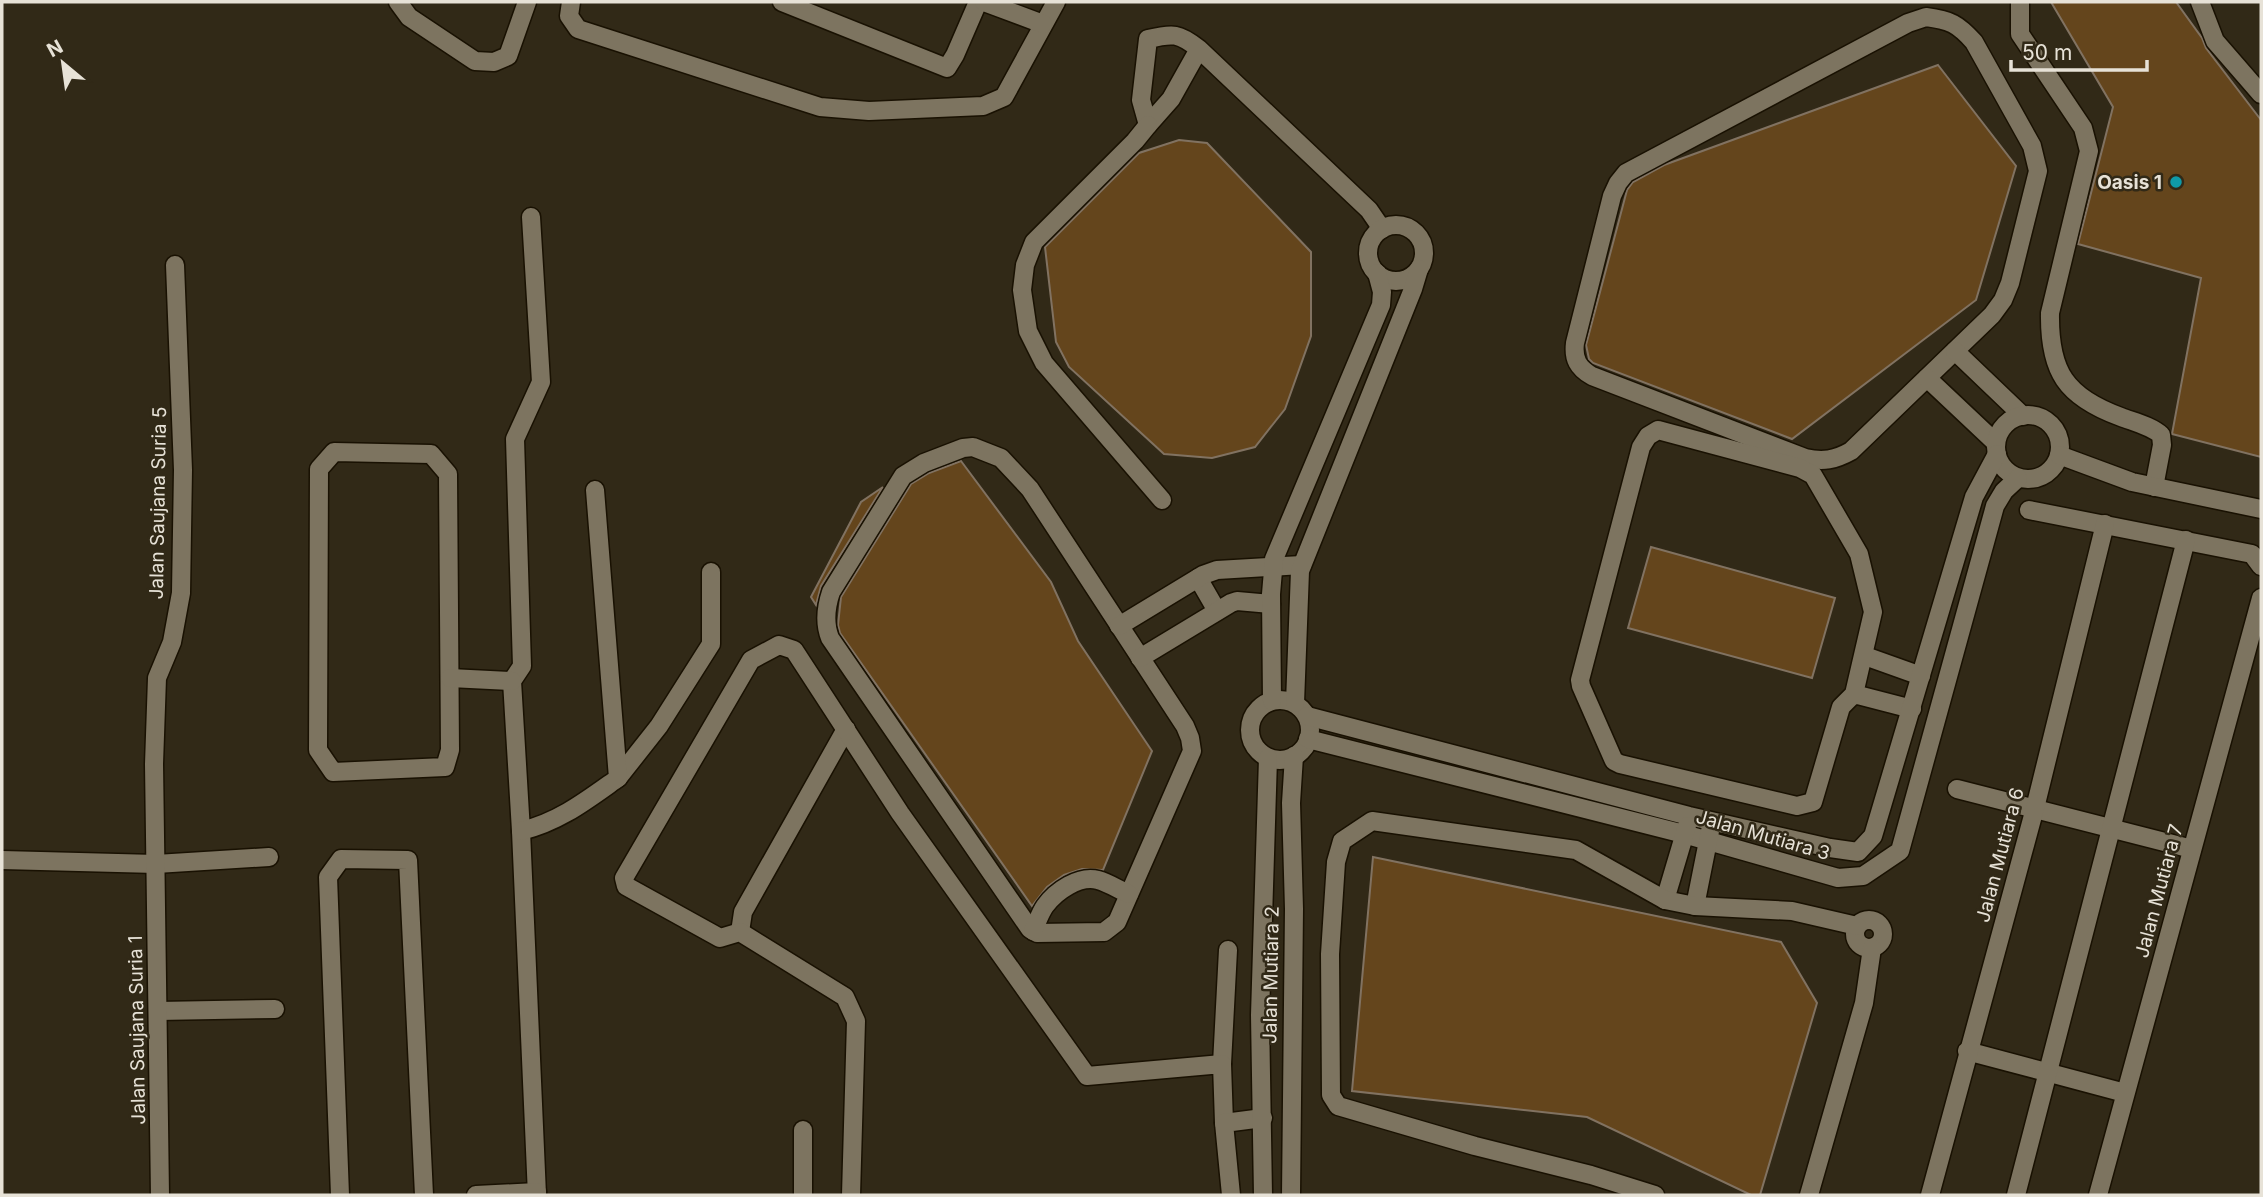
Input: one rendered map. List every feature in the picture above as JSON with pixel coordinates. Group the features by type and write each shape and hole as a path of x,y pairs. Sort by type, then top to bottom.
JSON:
{"street":[{"path":"398,2 409,18 475,61 494,62 508,56 527,2"},
{"path":"570,2 569,16 579,29 820,107 869,111 984,106 1004,97 1056,2"},
{"path":"794,4 947,68 956,55 978,2"},
{"path":"984,2 1043,24"},
{"path":"2020,2 2020,34 2083,128 2090,151 2050,313 2049,339 2054,361 2063,380 2086,400 2104,411 2153,429 2161,435 2162,445 2154,487"},
{"path":"2200,2 2215,41 2261,94"},
{"path":"1926,18 1944,19 1961,28 1974,42 2032,146 2038,172 2003,300 1927,378 1851,450 1837,459 1821,462 1592,376 1577,363 1575,343 1612,196 1618,183 1626,173 1638,166 1908,23 1926,18"},
{"path":"1148,125 1141,100 1148,39 1166,35 1184,37 1369,210 1381,229"},
{"path":"1162,500 1044,363 1028,331 1022,290 1025,265 1034,242 1135,141 1171,99 1199,49"},
{"path":"476,1195 537,1194 512,681 522,666 515,439 541,382 531,217"},
{"path":"1272,701 1271,604 1274,559 1381,305 1382,292 1368,253 1374,235 1381,229 1400,225 1416,232 1424,248 1424,257 1302,565 1298,587 1301,710"},
{"name":"Jalan Saujana Suria 5","path":"156,864 154,764 157,678 172,642 181,593 183,470 175,265"},
{"path":"1377,273 1391,280 1400,280 1409,278 1419,269"},
{"path":"1955,351 2024,416"},
{"path":"1927,378 1997,449 2001,464 2018,478 2039,477 2055,464 2059,455 2058,434 2044,419 2024,416 2006,425 1997,449"},
{"path":"1658,430 1800,468 1813,475 1859,555 1873,612 1865,656 1854,694 1841,708 1813,802 1807,805 1797,806 1614,761 1580,686 1580,680 1641,447 1648,436 1658,430"},
{"path":"973,447 1001,458 1030,489 1119,626 1185,726 1192,751 1117,922 1104,932 1033,931 1024,923 830,639 827,606 836,583 902,476 924,463 963,448 973,447"},
{"name":"Jalan Mutiara 3","path":"1301,710 1689,816 1858,852 1873,836 1974,497 1997,449"},
{"path":"334,452 430,454 448,474 450,678 450,750 445,767 333,772 318,750 319,469 334,452"},
{"path":"2059,455 2132,482 2261,509"},
{"name":"Jalan Mutiara 3","path":"1308,739 1684,834 1838,878 1863,876 1899,850 1995,506 2004,491 2018,478"},
{"path":"595,490 618,778"},
{"path":"2029,510 2186,540 2257,560"},
{"name":"Jalan Mutiara 6","path":"1930,1195 2035,808 2105,524"},
{"path":"2016,1195 2186,540"},
{"path":"1119,626 1198,578 1217,570 1302,565"},
{"path":"521,831 545,825 568,814 618,778 659,726 711,645 710,572"},
{"path":"1198,578 1217,611"},
{"name":"Jalan Mutiara 7","path":"2098,1195 2261,598"},
{"path":"1140,658 1237,601 1271,604"},
{"path":"851,1195 856,1021 845,997 740,932 720,938 626,886 624,878 751,660 779,645 794,650 900,813 1087,1076 1222,1064"},
{"path":"1865,656 1921,676"},
{"path":"450,678 512,681"},
{"path":"1854,694 1912,709"},
{"path":"1285,700 1301,710 1310,725 1308,739 1302,751 1285,760 1268,758 1253,744 1250,735 1250,726 1259,709 1272,701 1285,700"},
{"path":"740,932 743,912 846,729"},
{"name":"Jalan Mutiara 2","path":"1291,1195 1294,909 1291,803 1294,757"},
{"name":"Jalan Mutiara 2","path":"1264,1195 1260,1015 1268,758"},
{"path":"1957,789 2192,849"},
{"path":"1665,900 1689,816"},
{"path":"1655,1195 1591,1175 1475,1146 1338,1107 1331,1095 1330,954 1336,862 1342,841 1372,821 1576,850 1665,900 1695,906 1792,911 1857,926 1866,920 1872,920 1882,928 1882,941 1872,948 1864,1003 1809,1195"},
{"path":"1695,906 1712,821"},
{"path":"2,860 156,864 269,857"},
{"path":"340,1195 328,877 341,859 408,860 424,1195"},
{"name":"Jalan Saujana Suria 1","path":"156,864 160,1195"},
{"path":"1033,931 1044,907 1058,892 1076,882 1098,880 1129,894"},
{"path":"1228,950 1222,1064 1231,1195"},
{"path":"158,1011 275,1009"},
{"path":"1967,1051 2125,1093"},
{"path":"1224,1123 1263,1118"},
{"path":"803,1130 803,1195"}],"building":[{"name":"Oasis 1","path":"2051,2 2176,2 2202,38 2206,48 2261,120 2261,457 2172,434 2201,278 2078,244 2113,107"},
{"path":"1938,65 2016,166 1976,300 1792,439 1593,363 1589,359 1586,345 1627,190 1633,182 1664,165"},
{"path":"1179,140 1207,143 1311,252 1311,336 1285,409 1255,447 1212,458 1164,454 1069,367 1056,342 1045,247 1139,153"},
{"path":"961,461 1051,582 1078,641 1152,751 1103,870 1082,869 1064,875 1047,887 1032,906 840,633 838,625 841,597 911,484 929,473"},
{"path":"883,487 821,586 816,605 811,597 861,502"},
{"path":"1651,547 1835,598 1812,678 1628,628"},
{"path":"1373,857 1781,942 1817,1003 1760,1195 1751,1195 1587,1117 1352,1091"}],"place":[{"name":"Oasis 1","path":"2176,182"}]}
